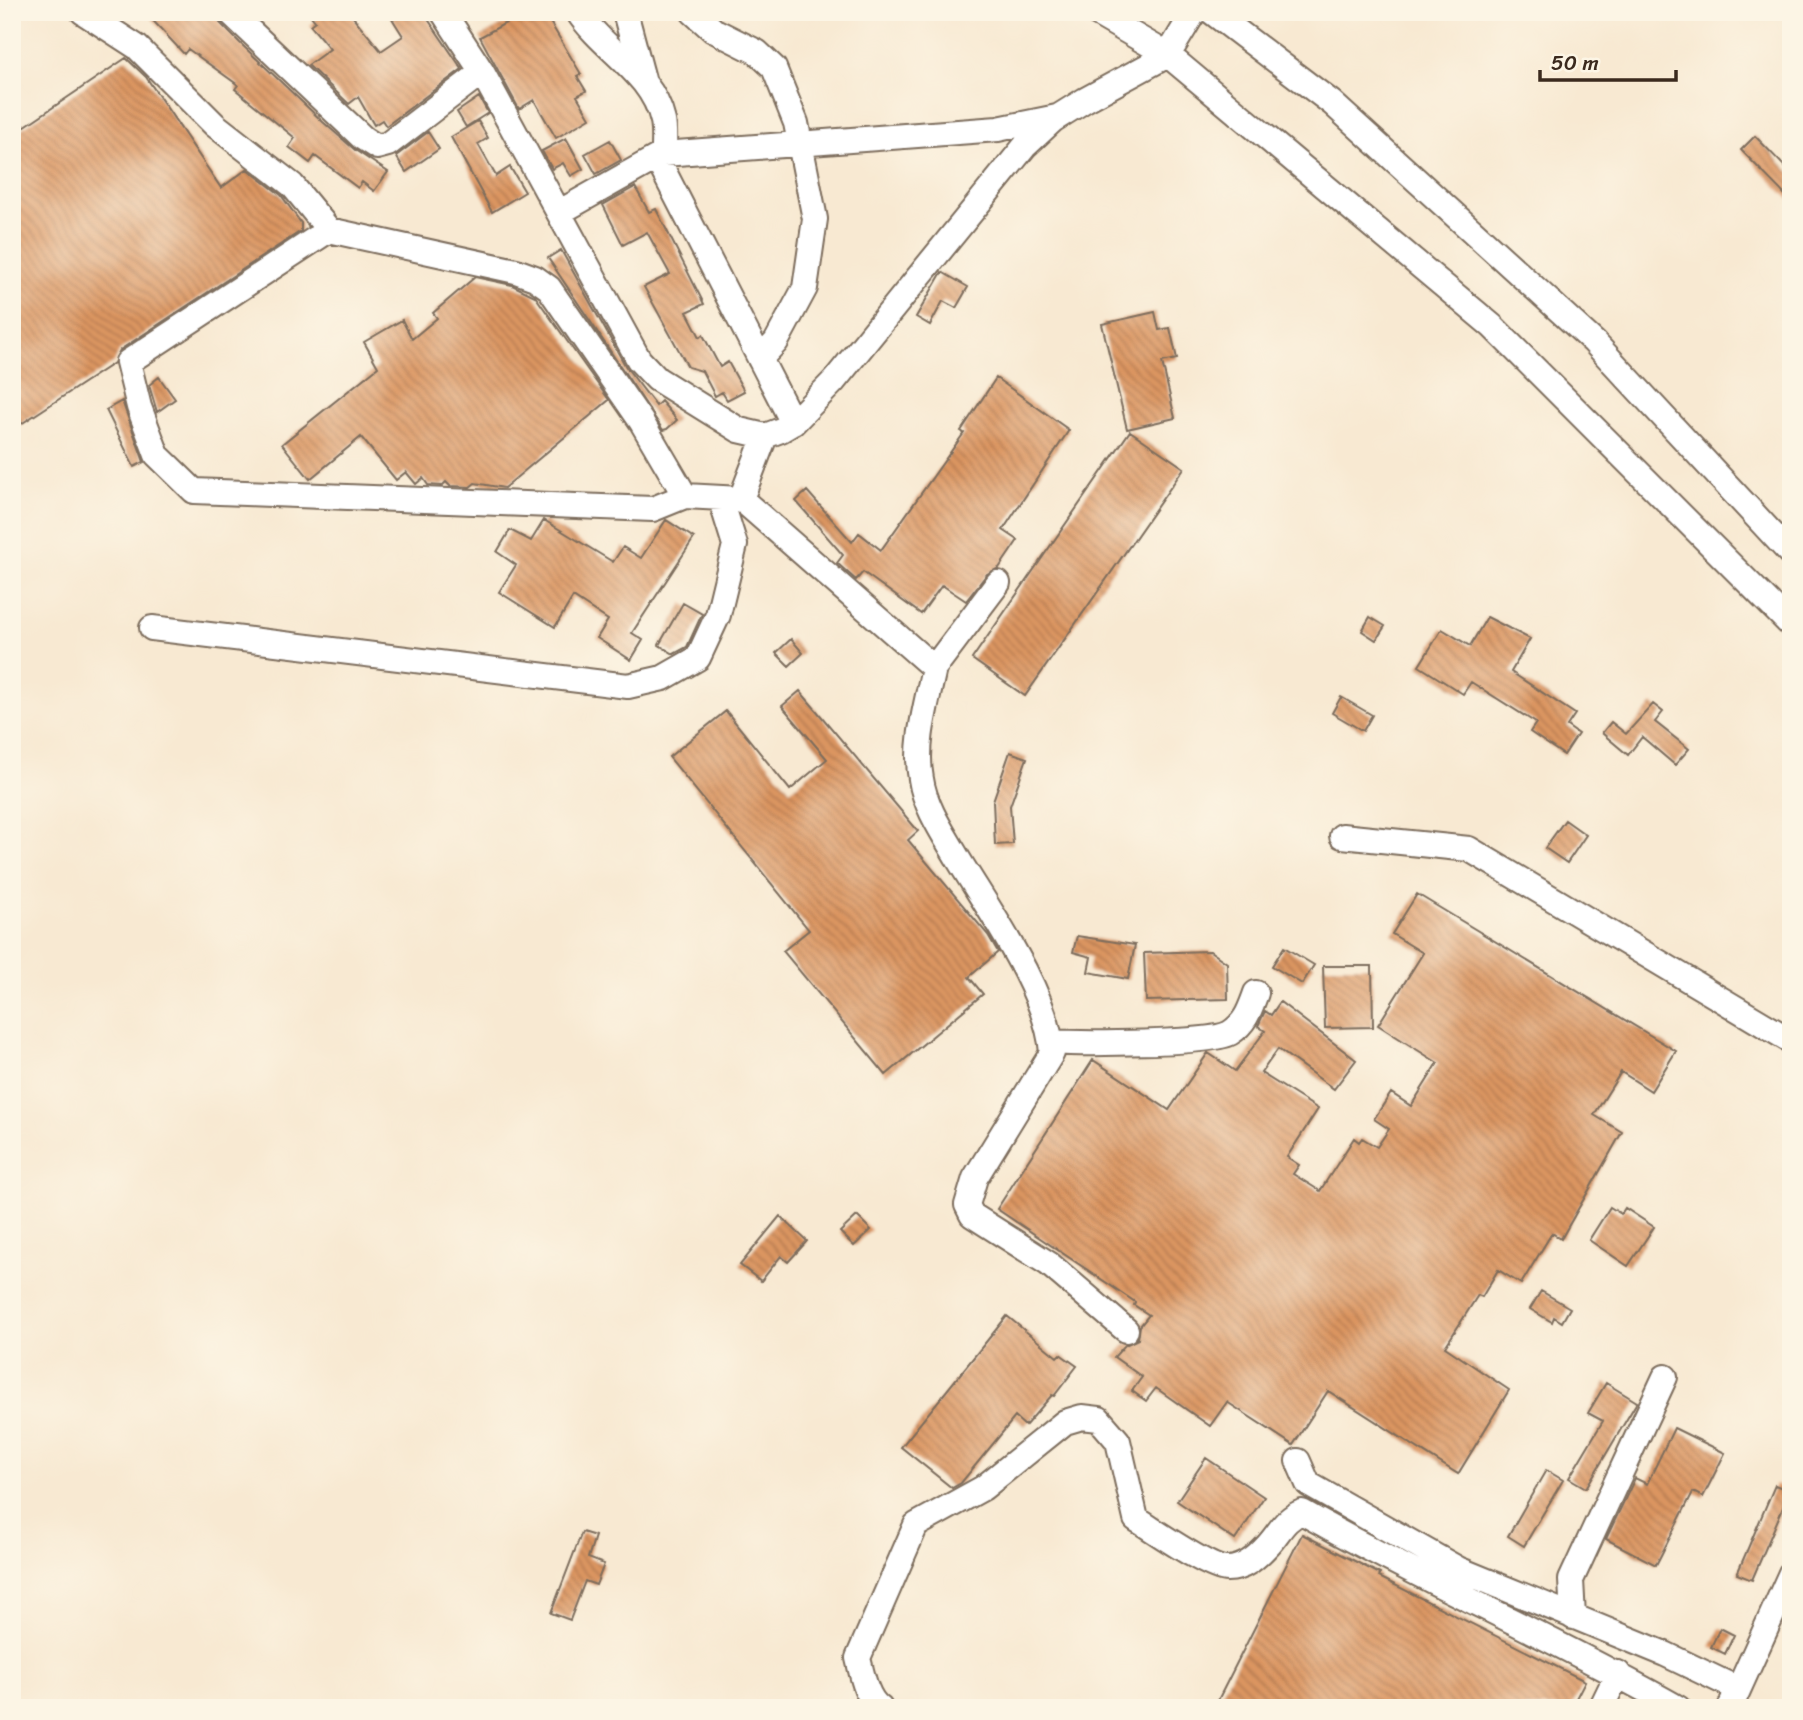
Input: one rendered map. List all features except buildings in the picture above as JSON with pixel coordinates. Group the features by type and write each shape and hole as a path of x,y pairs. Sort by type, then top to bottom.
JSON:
{"street":[{"path":"83,12 137,47 215,125 292,185 330,230 516,271 535,278 549,288 641,421 685,496"},
{"path":"230,12 363,138 377,147 388,144 482,72"},
{"path":"443,12 482,72 639,360 657,379 739,430 765,436"},
{"path":"578,12 588,27 643,80 657,100 664,125 663,170 793,423"},
{"path":"625,12 643,80"},
{"path":"693,12 713,30 757,52 774,68 796,123 815,219 805,288 776,342 760,359"},
{"path":"1094,12 1168,55 1492,326 1791,625"},
{"path":"152,628 628,686 663,678 698,658 718,615 735,545 731,499 765,436 793,423 834,381 1025,146 1059,117 1168,55 1194,12"},
{"path":"1212,12 1332,103 1594,342 1791,554"},
{"path":"560,212 663,154 998,129 1059,117"},
{"path":"330,230 128,362 139,407 157,455 194,491 653,509 685,496 731,499 934,668"},
{"path":"998,583 934,668 922,729 920,779 939,827 1026,975 1043,1012 1052,1053 975,1178 967,1205 972,1215 1049,1264 1126,1330"},
{"path":"1342,836 1469,849 1791,1041"},
{"path":"1051,1042 1138,1042 1228,1034 1246,1020 1256,993"},
{"path":"1573,1616 1571,1580 1665,1377"},
{"path":"880,1708 863,1678 858,1658 916,1525 983,1488 1065,1422 1082,1417 1099,1419 1118,1441 1136,1519 1207,1561 1225,1569 1246,1565 1268,1544 1289,1517 1302,1511 1359,1544 1618,1673 1678,1708"},
{"path":"1298,1461 1308,1484 1458,1569 1573,1616 1734,1698 1791,1573"},
{"path":"1601,1708 1618,1673"}]}
